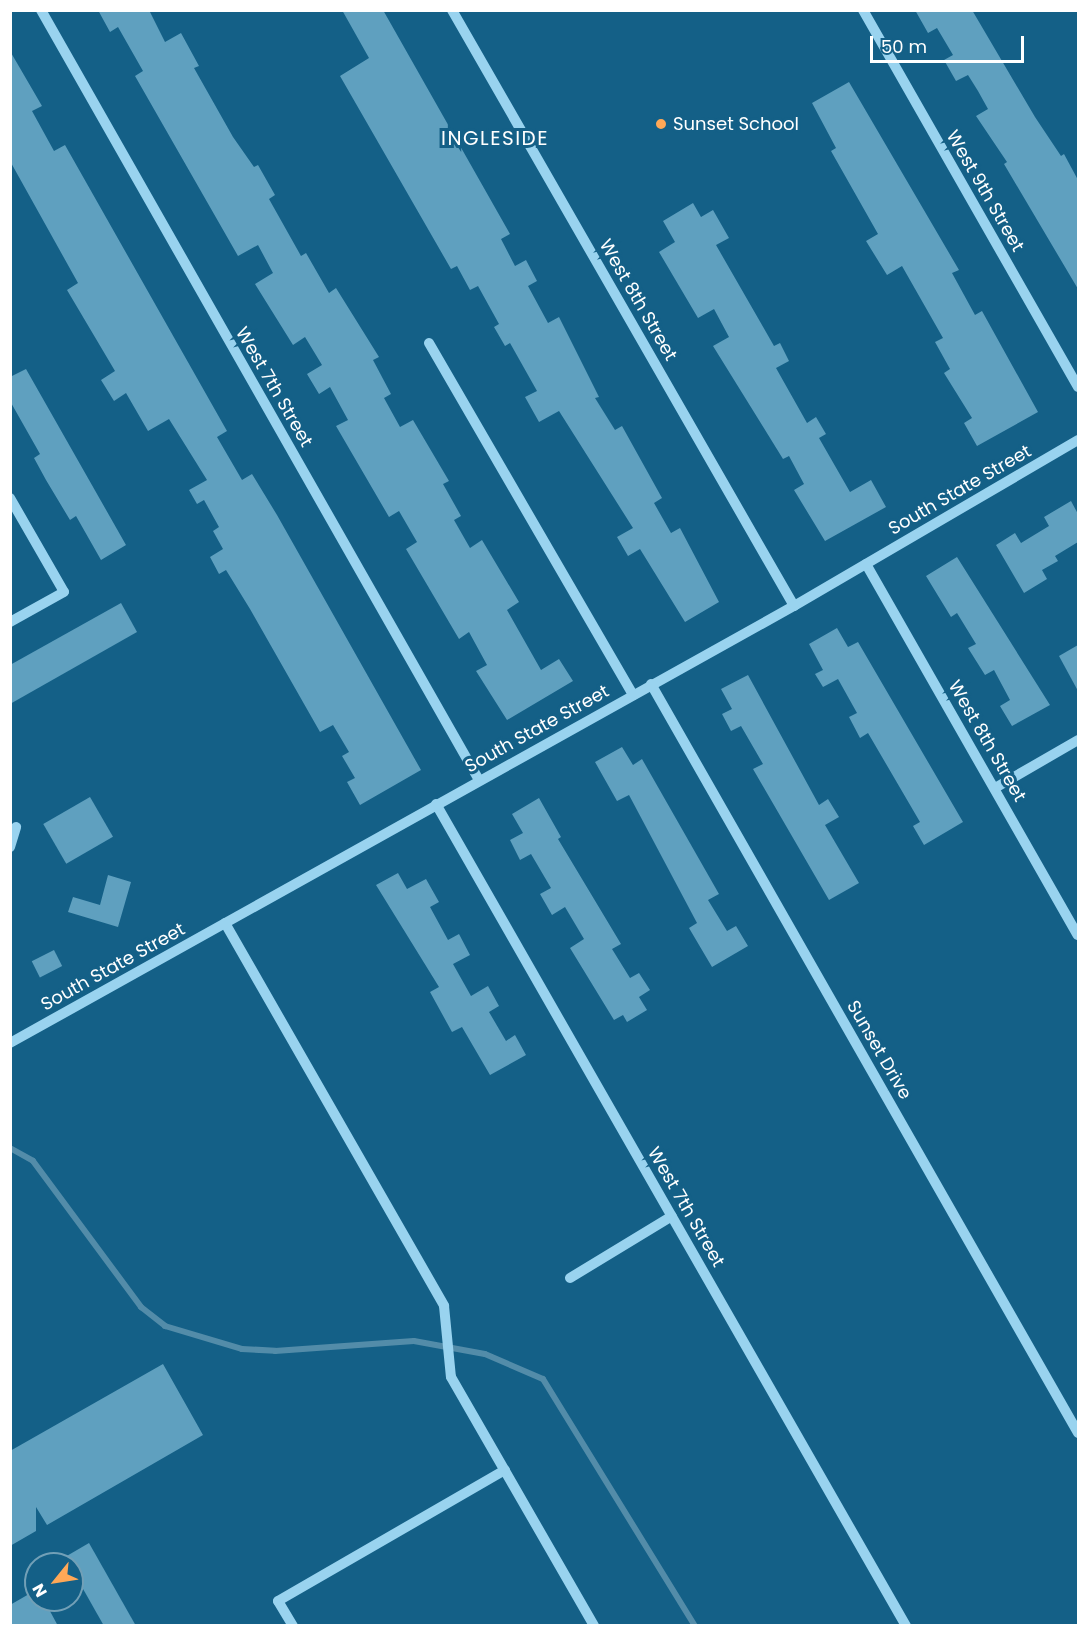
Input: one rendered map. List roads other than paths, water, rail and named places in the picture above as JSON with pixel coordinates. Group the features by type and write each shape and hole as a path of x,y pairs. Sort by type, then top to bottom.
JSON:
{"street":[{"name":"West 7th Street","path":"41,10 479,780"},
{"name":"West 8th Street","path":"452,10 794,606"},
{"name":"West 9th Street","path":"863,10 1078,387"},
{"path":"429,343 633,695"},
{"name":"South State Street","path":"10,1043 794,606 1078,440"},
{"path":"10,498 64,592 10,622"},
{"name":"West 8th Street","path":"866,564 1078,934"},
{"name":"Sunset Drive","path":"651,684 1078,1433"},
{"path":"995,788 1078,740"},
{"name":"West 7th Street","path":"436,804 906,1626"},
{"path":"10,847 16,827"},
{"path":"225,923 444,1306 451,1377 594,1626"},
{"path":"570,1278 672,1216"},
{"path":"293,1626 279,1601 505,1470"}],"waterway":[{"path":"10,1148 33,1161 141,1307 165,1326 242,1349 275,1351 414,1341 485,1354 543,1379 695,1626"}],"place":[{"name":"Sunset School","path":"661,124"}],"district":[{"name":"INGLESIDE","path":"495,138"}]}
